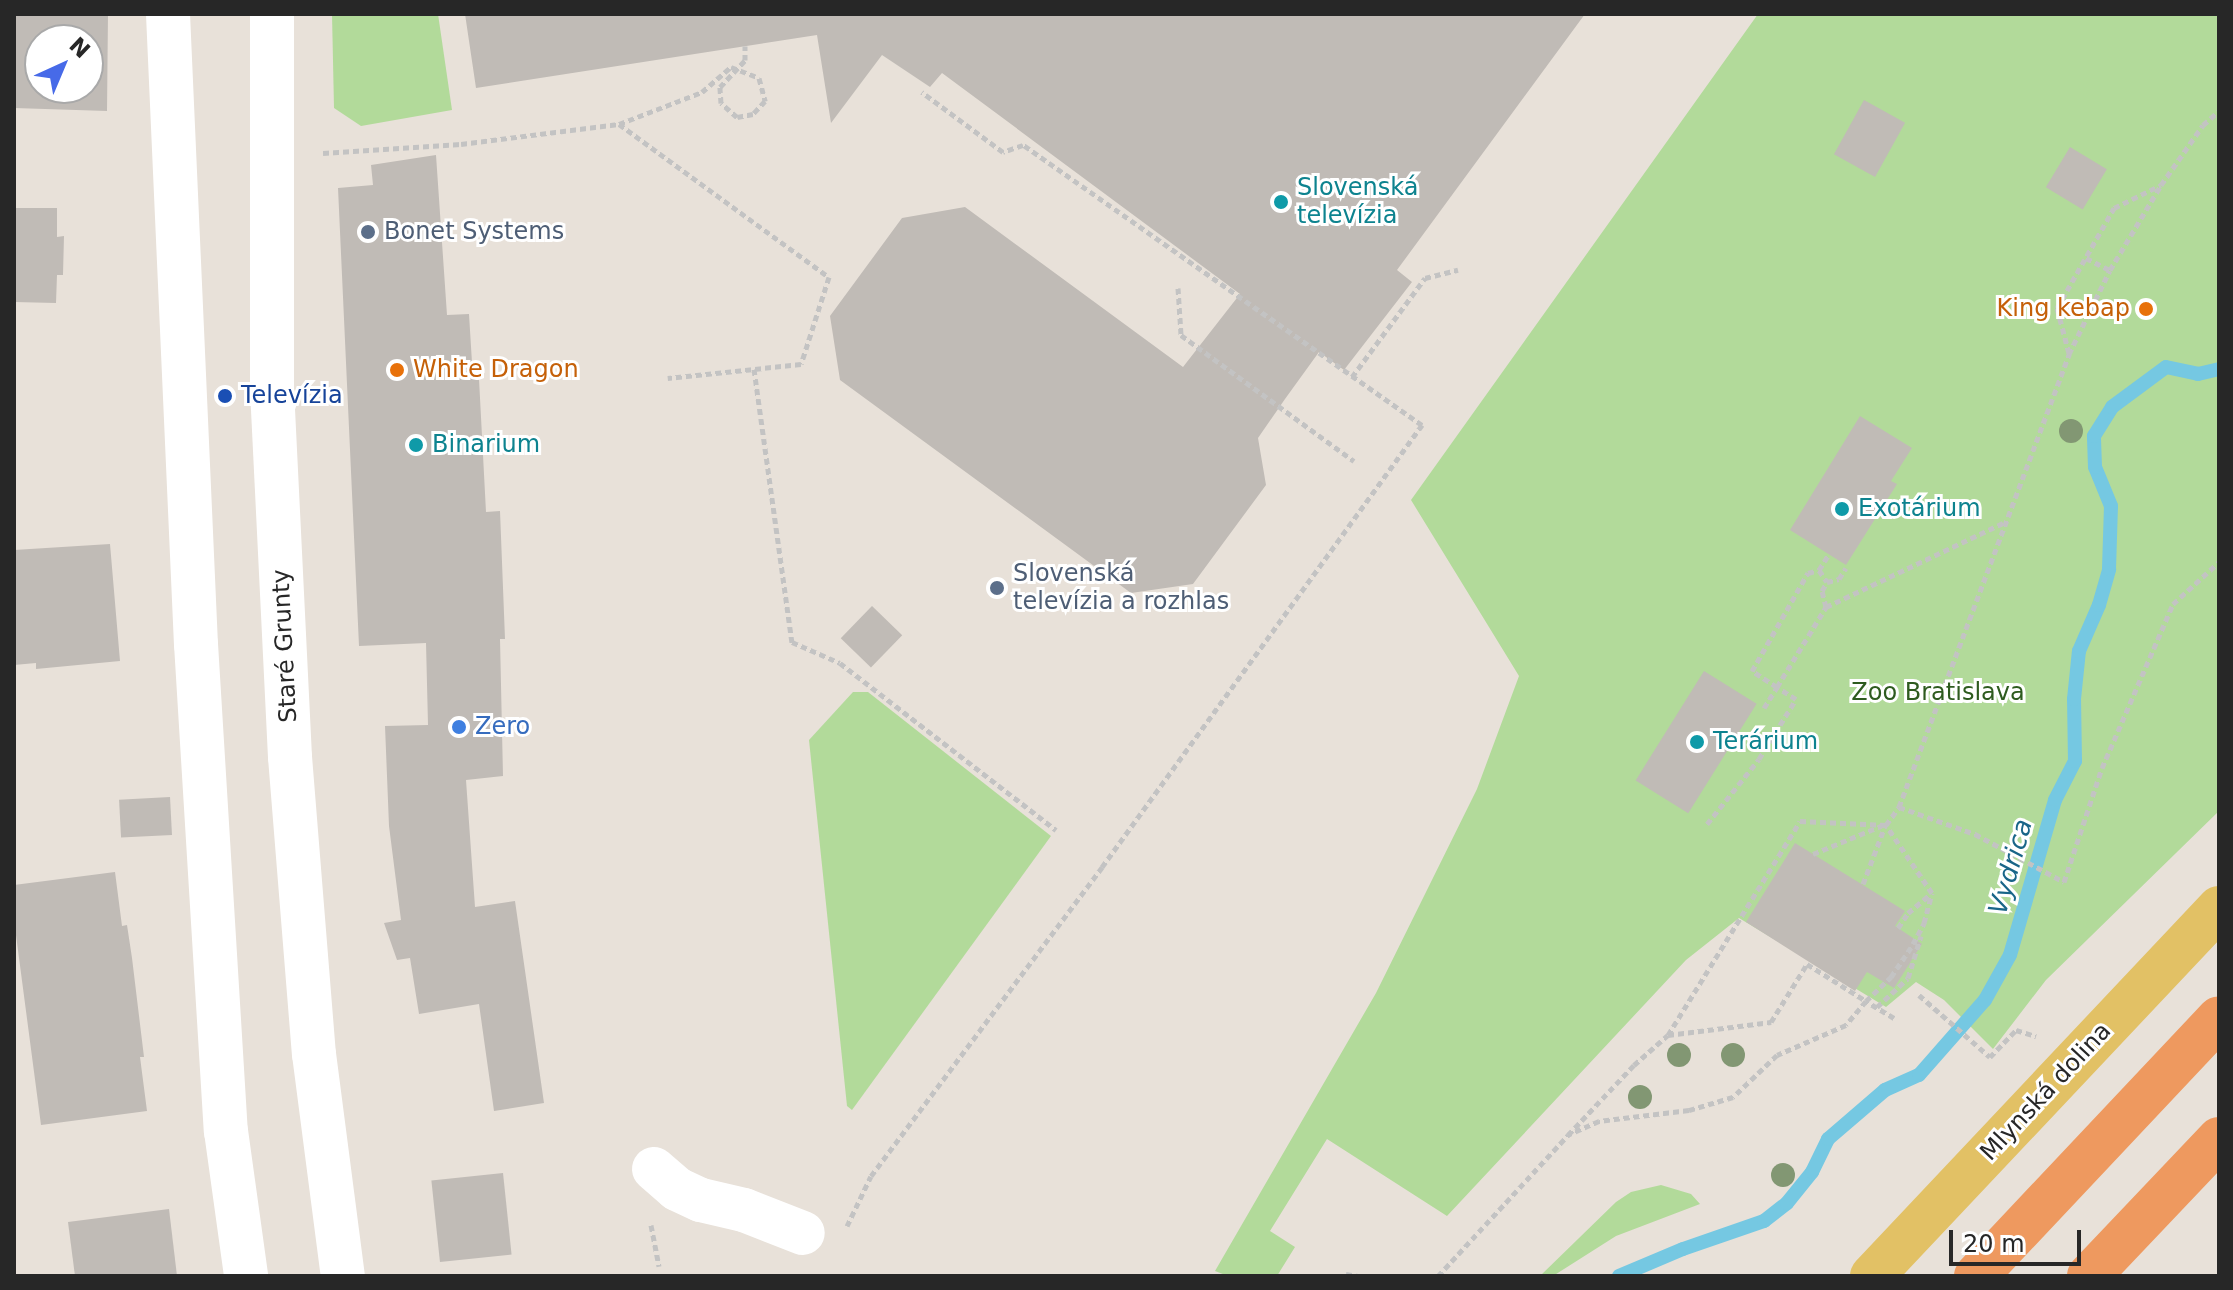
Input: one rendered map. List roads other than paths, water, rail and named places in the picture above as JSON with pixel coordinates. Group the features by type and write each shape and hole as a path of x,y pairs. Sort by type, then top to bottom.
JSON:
{"highway":[{"path":"1976,1276 2219,1018"},
{"path":"2089,1276 2219,1139"}],"main road":[{"name":"Mlynská dolina","path":"1872,1276 2219,908"}],"street":[{"path":"168,14 196,644 225,1116 246,1276"},
{"name":"Staré Grunty","path":"272,14 272,389 290,757 314,1054 343,1276"},
{"path":"654,1169 677,1189 701,1200 744,1210 821,1236"}],"waterway":[{"name":"Vydrica","path":"1619,1276 1683,1249 1764,1221 1787,1203 1812,1172 1828,1139 1885,1090 1919,1075 1985,1000 2010,955 2055,800 2075,761 2074,699 2079,651 2099,605 2109,569 2111,506 2095,467 2094,436 2112,407 2166,367 2198,374 2219,369"}],"place":[{"name":"Slovenská televízia","path":"1281,202"},
{"name":"Bonet Systems","path":"368,232"},
{"name":"King kebap","path":"2146,309"},
{"name":"White Dragon","path":"397,370"},
{"name":"Televízia","path":"225,396"},
{"name":"Binarium","path":"416,445"},
{"name":"Exotárium","path":"1842,509"},
{"name":"Slovenská televízia a rozhlas","path":"997,588"},
{"name":"Zero","path":"459,727"},
{"name":"Terárium","path":"1697,742"}],"park label":[{"name":"Zoo Bratislava","path":"1938,693"}]}
